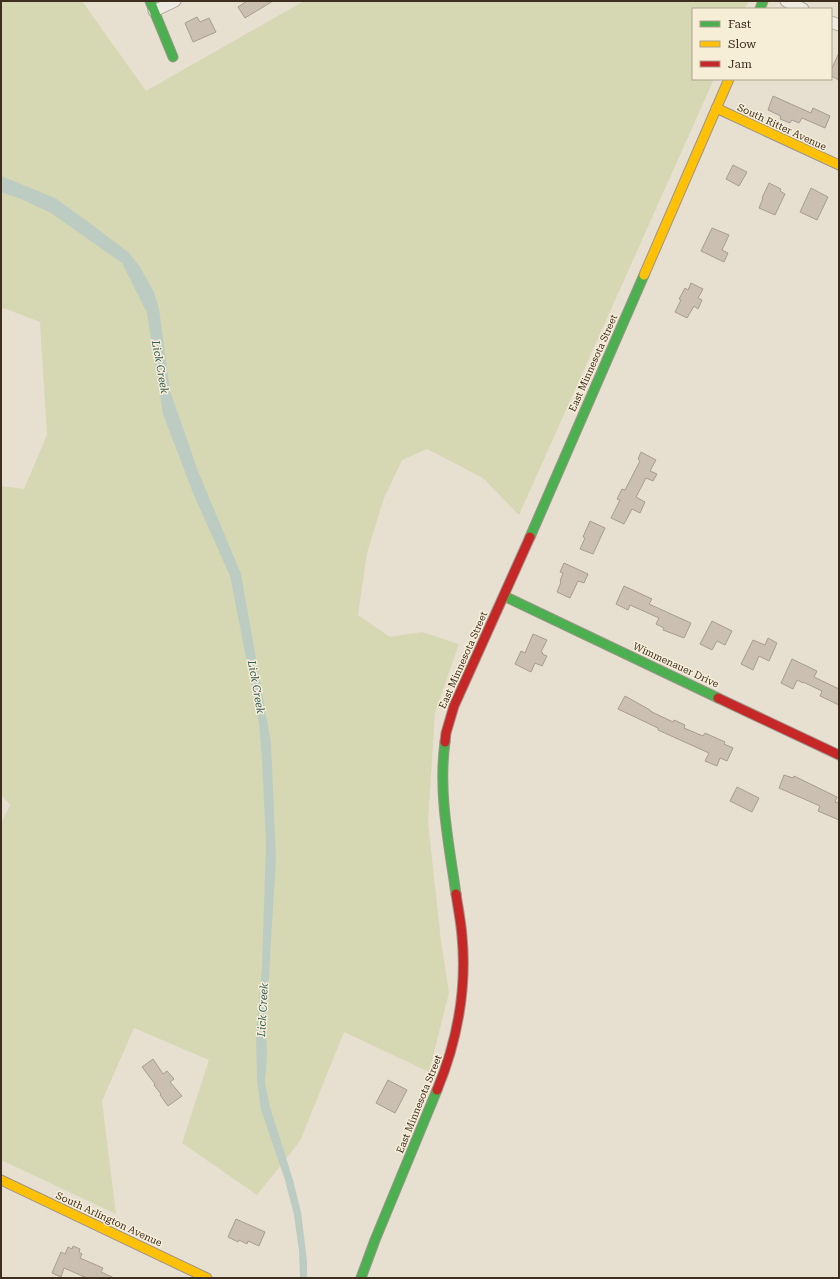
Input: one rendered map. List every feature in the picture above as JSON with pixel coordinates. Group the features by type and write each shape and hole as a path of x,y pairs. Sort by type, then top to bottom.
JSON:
{"street":[{"path":"173,57 152,6 175,1"},
{"path":"786,1 801,8"},
{"name":"East Minnesota Street","path":"361,1278 375,1240 446,1068 454,1039 461,996 463,966 462,942 443,801 442,762 446,733 454,706 504,596 729,80"},
{"name":"South Ritter Avenue","path":"716,108 839,165"},
{"name":"Wimmenauer Drive","path":"504,596 839,755"},
{"name":"South Arlington Avenue","path":"1,1180 207,1278"}],"green space":[{"path":"1,1 82,1 146,91 304,1 749,1 746,8 692,8 692,80 714,80 519,515 483,478 427,449 402,460 384,498 367,553 358,615 390,637 422,632 459,644 435,713 428,822 441,941 449,993 429,1072 344,1032 300,1141 257,1195 182,1143 209,1060 134,1028 102,1101 116,1214 1,1160 1,824 10,805 1,794 1,486 24,489 47,435 40,322 1,307"}],"water":[{"name":"Lick Creek","path":"1,176 55,198 128,252 140,267 154,292 159,309 170,391 198,471 241,574 271,743 276,859 266,1025 267,1058 265,1083 270,1107 293,1180 301,1212 307,1261 307,1278 300,1278 299,1251 294,1215 285,1180 261,1110 257,1080 256,1034 262,968 266,843 262,760 259,723 230,576 193,493 163,414 147,313 122,263 51,213 21,199 1,192"}],"building":[{"path":"247,1 273,1 245,18 238,7"},
{"path":"197,17 200,22 209,18 216,32 193,42 185,23"},
{"path":"839,53 839,80 832,76 832,68"},
{"path":"773,96 811,113 813,108 830,116 825,128 802,118 799,123 792,120 790,123 780,119 781,116 768,110"},
{"path":"733,165 747,172 739,186 726,179"},
{"path":"769,183 781,189 780,191 785,194 775,215 759,208"},
{"path":"811,188 828,197 817,220 800,212"},
{"path":"712,228 729,235 722,250 728,253 724,262 701,251"},
{"path":"691,283 703,289 698,298 702,300 698,309 694,306 687,318 675,312 681,300 679,299 685,288 688,290"},
{"path":"641,452 656,460 650,471 657,474 653,481 646,478 636,497 645,502 640,513 632,509 624,524 611,518 620,500 617,499 622,489 625,490 640,461 638,459"},
{"path":"590,521 605,528 593,554 580,549 585,538 583,537"},
{"path":"564,563 588,574 584,583 578,581 570,598 557,592 563,573 560,572"},
{"path":"624,586 652,599 649,604 691,623 684,638 663,630 664,628 656,624 659,618 630,605 628,610 616,604"},
{"path":"712,621 732,631 725,645 717,641 712,650 700,644"},
{"path":"533,634 547,640 541,652 547,656 542,666 535,663 531,672 515,664 521,651 525,653"},
{"path":"768,638 777,643 769,661 759,656 753,670 741,664 753,640 765,645"},
{"path":"792,659 817,671 814,677 839,689 839,705 820,696 822,691 803,682 797,680 793,689 781,683"},
{"path":"625,696 650,711 673,722 674,720 685,725 684,728 703,736 705,733 725,742 724,744 733,748 727,761 720,758 717,766 705,761 709,753 658,730 658,728 618,709"},
{"path":"784,775 793,778 794,776 837,797 835,802 839,803 839,820 818,811 820,806 779,788"},
{"path":"737,787 759,798 752,812 730,801"},
{"path":"153,1059 163,1074 167,1071 174,1079 170,1082 182,1096 168,1106 154,1085 155,1084 142,1067"},
{"path":"388,1080 407,1090 395,1113 376,1103"},
{"path":"236,1219 265,1232 259,1246 248,1241 247,1244 239,1240 238,1242 228,1237"},
{"path":"73,1246 80,1249 79,1252 82,1254 80,1258 103,1268 101,1272 114,1278 87,1278 64,1268 61,1277 52,1273 61,1252 65,1254 68,1247 72,1249"}],"traffic: fast":[{"path":"150,1 173,57"},
{"path":"760,8 763,1"},
{"path":"530,537 644,275"},
{"path":"504,596 718,698"},
{"path":"445,742 443,761 445,818 456,894"},
{"path":"361,1278 375,1240 437,1090"}],"traffic: slow":[{"path":"644,275 729,80"},
{"path":"716,108 839,165"},
{"path":"1,1180 207,1278"}],"traffic: jam":[{"path":"445,742 446,733 454,706 530,537"},
{"path":"718,698 839,755"},
{"path":"437,1090 450,1053 462,995 462,931 456,894"}]}
